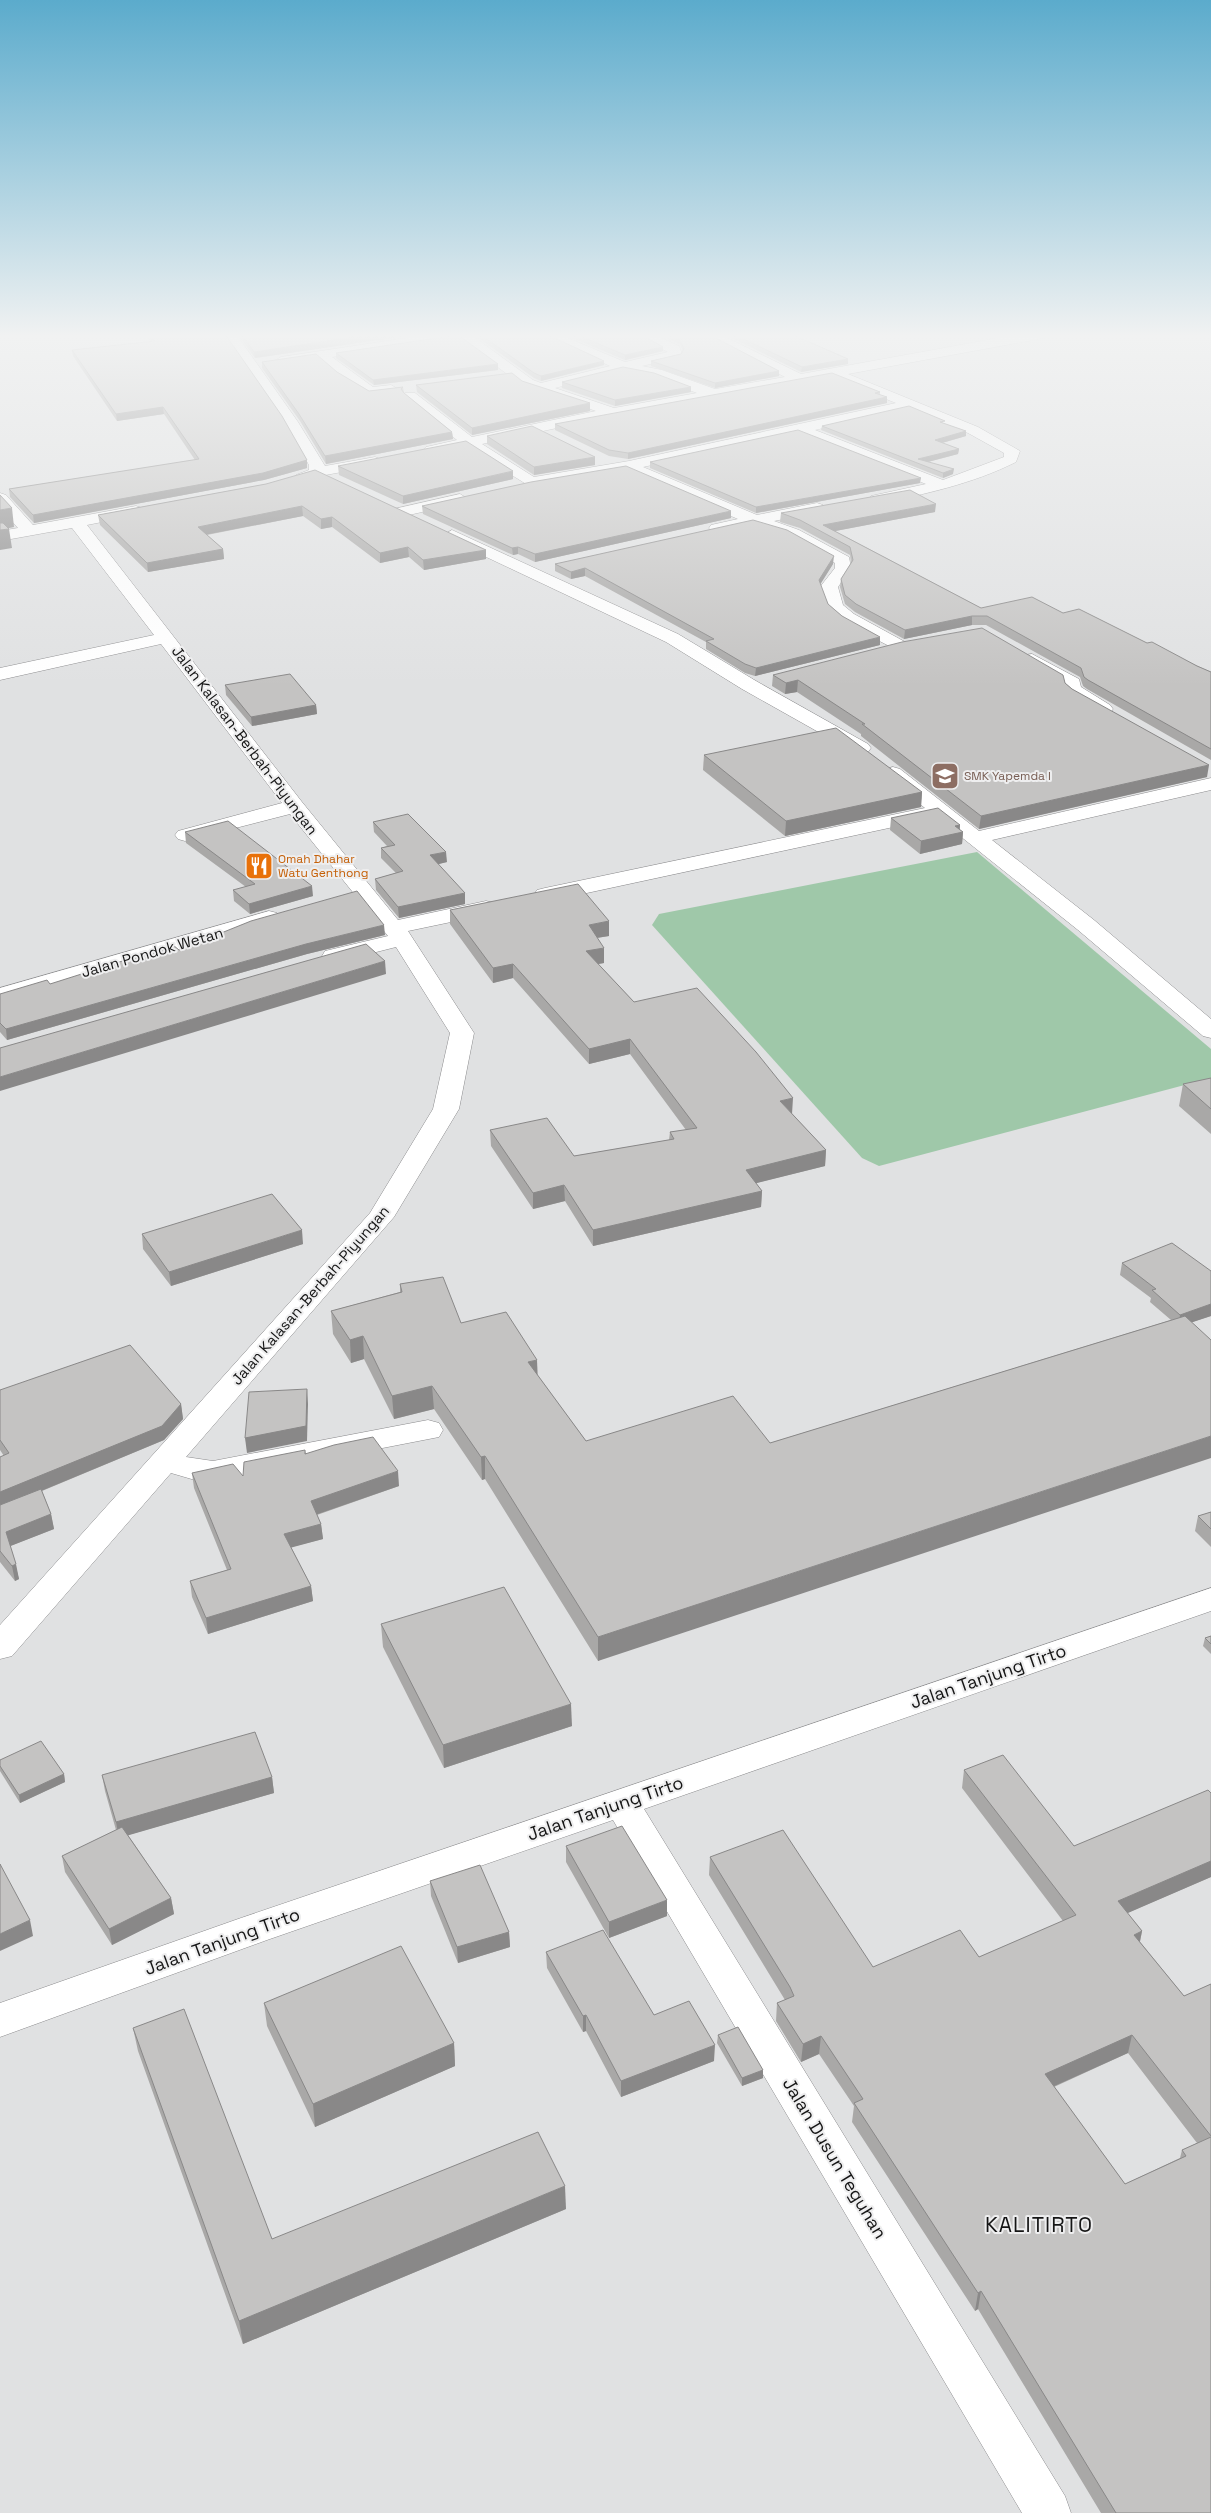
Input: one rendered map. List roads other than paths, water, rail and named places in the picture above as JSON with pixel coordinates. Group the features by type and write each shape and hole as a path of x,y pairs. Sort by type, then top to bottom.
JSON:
{"street":[{"path":"309,451 317,466 317,472"},
{"path":"413,454 425,451"},
{"path":"484,451 532,482"},
{"path":"513,487 696,451"},
{"path":"857,451 943,485"},
{"path":"865,500 943,485 991,470 1012,459 1012,451"},
{"path":"590,455 604,462 628,466 754,520 810,541 843,561 843,568 829,587 835,607 848,618 909,646 877,654"},
{"path":"283,482 317,472 387,460"},
{"path":"317,472 342,484"},
{"path":"475,495 392,508 530,570 672,638 749,685 852,741 1086,925 1211,1031"},
{"path":"0,498 30,530"},
{"path":"706,530 837,505"},
{"path":"0,536 152,508"},
{"path":"0,521 19,517"},
{"name":"Jalan Kalasan-Berbah-Piyungan","path":"0,1647 381,1217 446,1110 462,1033 397,934 353,893 295,806 167,637 77,523"},
{"path":"530,570 550,566"},
{"path":"0,674 167,637"},
{"path":"1014,649 1072,682 1072,689 1079,695 1120,719"},
{"path":"749,685 776,678"},
{"path":"975,838 1208,773"},
{"path":"185,835 295,806"},
{"path":"315,960 397,934 517,901 941,811"},
{"name":"Jalan Pondok Wetan","path":"0,995 288,912"},
{"path":"165,1461 195,1470 213,1471 428,1430"},
{"name":"Jalan Tanjung Tirto","path":"0,2020 254,1929 1211,1599"},
{"name":"Jalan Dusun Teguhan","path":"621,1802 1048,2513"}],"place":[{"name":"SMK Yapemda I","path":"945,776"},
{"name":"Omah Dhahar Watu Genthong","path":"259,866"}],"district":[{"name":"KALITIRTO","path":"1039,2224"}]}
